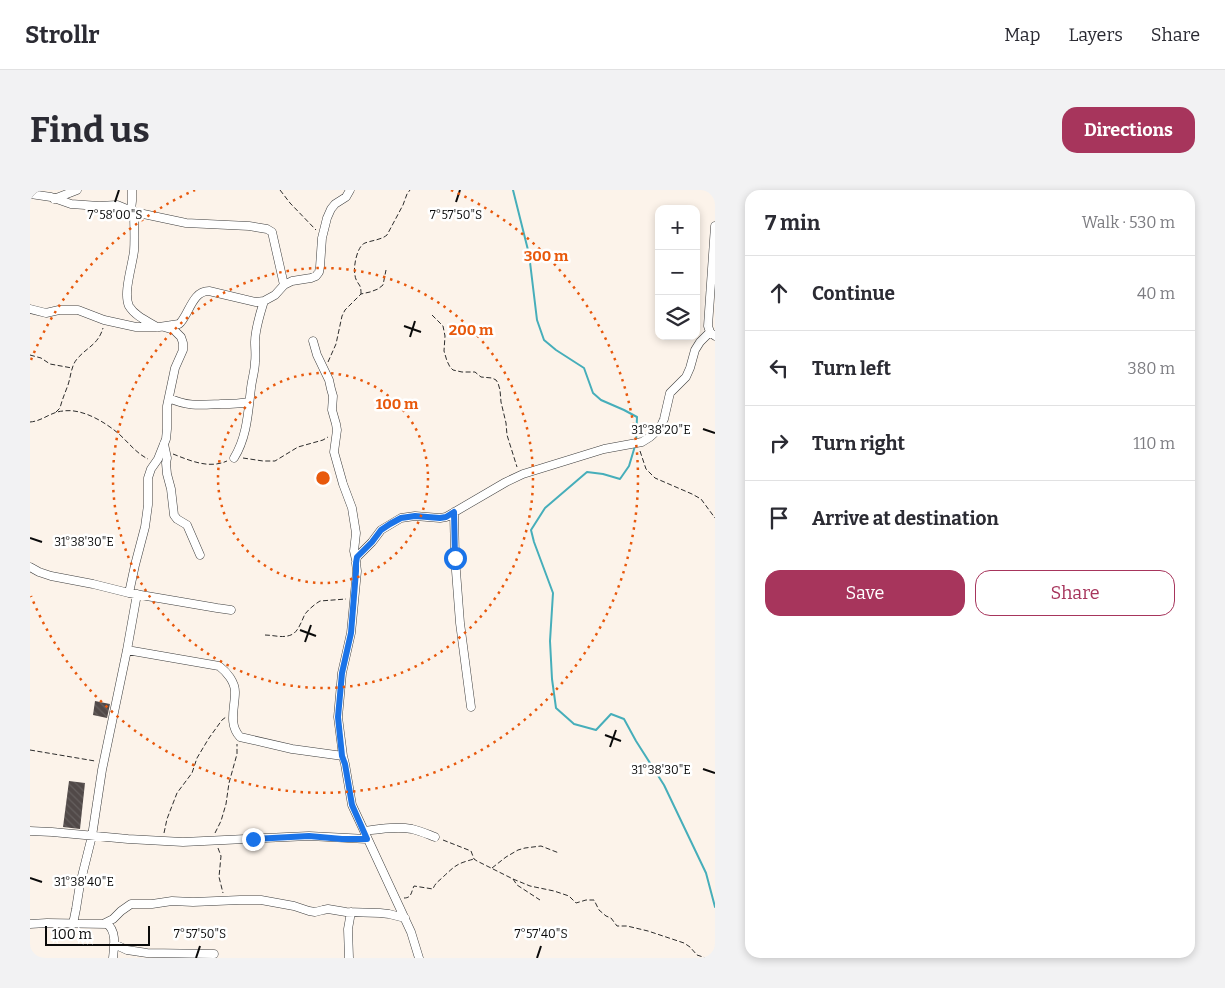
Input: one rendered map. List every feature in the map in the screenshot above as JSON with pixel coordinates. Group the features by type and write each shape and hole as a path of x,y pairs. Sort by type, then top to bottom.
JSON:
{"street":[{"path":"54,199 77,190"},
{"path":"132,190 134,250 127,287 128,304 133,312 142,319 178,333 182,337 183,350 175,368 167,406 165,448 167,474 174,515 187,525 200,555"},
{"path":"30,309 46,313 59,310 78,310 104,320 136,327 162,327 179,324 202,291 256,302 264,301 275,295 284,285 292,281 316,276 320,267 322,238 327,218 335,204 346,197 350,190"},
{"path":"30,194 80,205 117,205 133,211 186,223 249,226 270,230 274,239 284,285"},
{"path":"356,560 381,530 401,518 415,516 446,517 520,475 604,449 642,442 660,428 670,393 686,377 695,350 700,342 713,334 708,326 708,320 713,285 715,226"},
{"path":"234,458 246,429 255,362 256,331 264,301"},
{"path":"313,342 333,396 332,410 337,430 334,452 352,508 356,532 354,551 356,571 351,633 342,673 339,710 339,734 342,756 352,805 414,939 419,958"},
{"path":"169,398 184,404 200,405 249,402"},
{"path":"73,924 80,884 92,836 104,762 127,650 135,565 146,527 148,478 165,448"},
{"path":"454,512 460,623 471,707"},
{"path":"30,568 52,576 133,593 230,610"},
{"path":"127,650 219,666 225,670 234,686 235,692 233,711 235,732 244,739 266,742 292,749 342,756"},
{"path":"30,831 183,842 309,836 342,839 385,829 410,828 435,837"},
{"path":"30,924 105,923 131,904 224,900 261,900 294,906 309,912 328,910 389,914 404,918"},
{"path":"349,958 348,929 350,912"},
{"path":"105,923 111,926 112,929 113,958"},
{"path":"114,944 127,950 214,954"}],"path":[{"path":"280,190 322,238"},
{"path":"361,294 360,286 355,276 355,266 360,246 388,235 410,190"},
{"path":"324,368 336,344 342,316 350,304 361,294 378,289 382,285 386,270"},
{"path":"432,315 443,326 445,336 444,351 450,367 458,371 475,372 481,377 492,378 498,383 507,435 520,475"},
{"path":"30,422 38,422 60,408 72,368 77,359 100,336 104,320"},
{"path":"30,355 41,358 50,364 72,368"},
{"path":"56,412 72,411 97,419 117,432 137,453 155,464"},
{"path":"165,448 194,462 216,465 234,458 275,461 298,447 323,440 337,430"},
{"path":"636,443 646,469 655,478 701,499 715,518"},
{"path":"265,635 281,636 292,634 297,630 307,611 320,601 354,598"},
{"path":"162,841 167,819 177,793 192,773 197,758 215,729 233,711"},
{"path":"224,900 219,877 221,853 214,840 215,832 221,821 226,804 238,735"},
{"path":"30,750 104,762"},
{"path":"435,837 471,851 474,859"},
{"path":"492,868 506,857 525,848 542,846 559,853"},
{"path":"396,899 410,897 414,886 432,889 436,882 453,867 474,859 530,886 569,896 576,903 594,900 604,914 611,918 617,926 627,926 684,943 697,955 706,958"},
{"path":"513,879 517,885 540,900"}],"building":[{"path":"95,701 110,704 107,718 93,715"},
{"path":"69,781 85,783 80,829 63,827"}],"waterway":[{"path":"513,190 529,254 537,320 544,340 584,368 593,393 601,400 637,417 636,442"},
{"path":"635,446 629,466 620,479 587,472 545,508 531,530 553,593 550,641 556,708 574,724 596,730 611,714 624,719 664,785 706,873 715,907"}],"route":[{"path":"253,839 309,836 367,839 352,805 342,756 338,717 342,673 351,633 356,560 381,530 401,518 415,516 440,518 454,512 455,558"}]}
